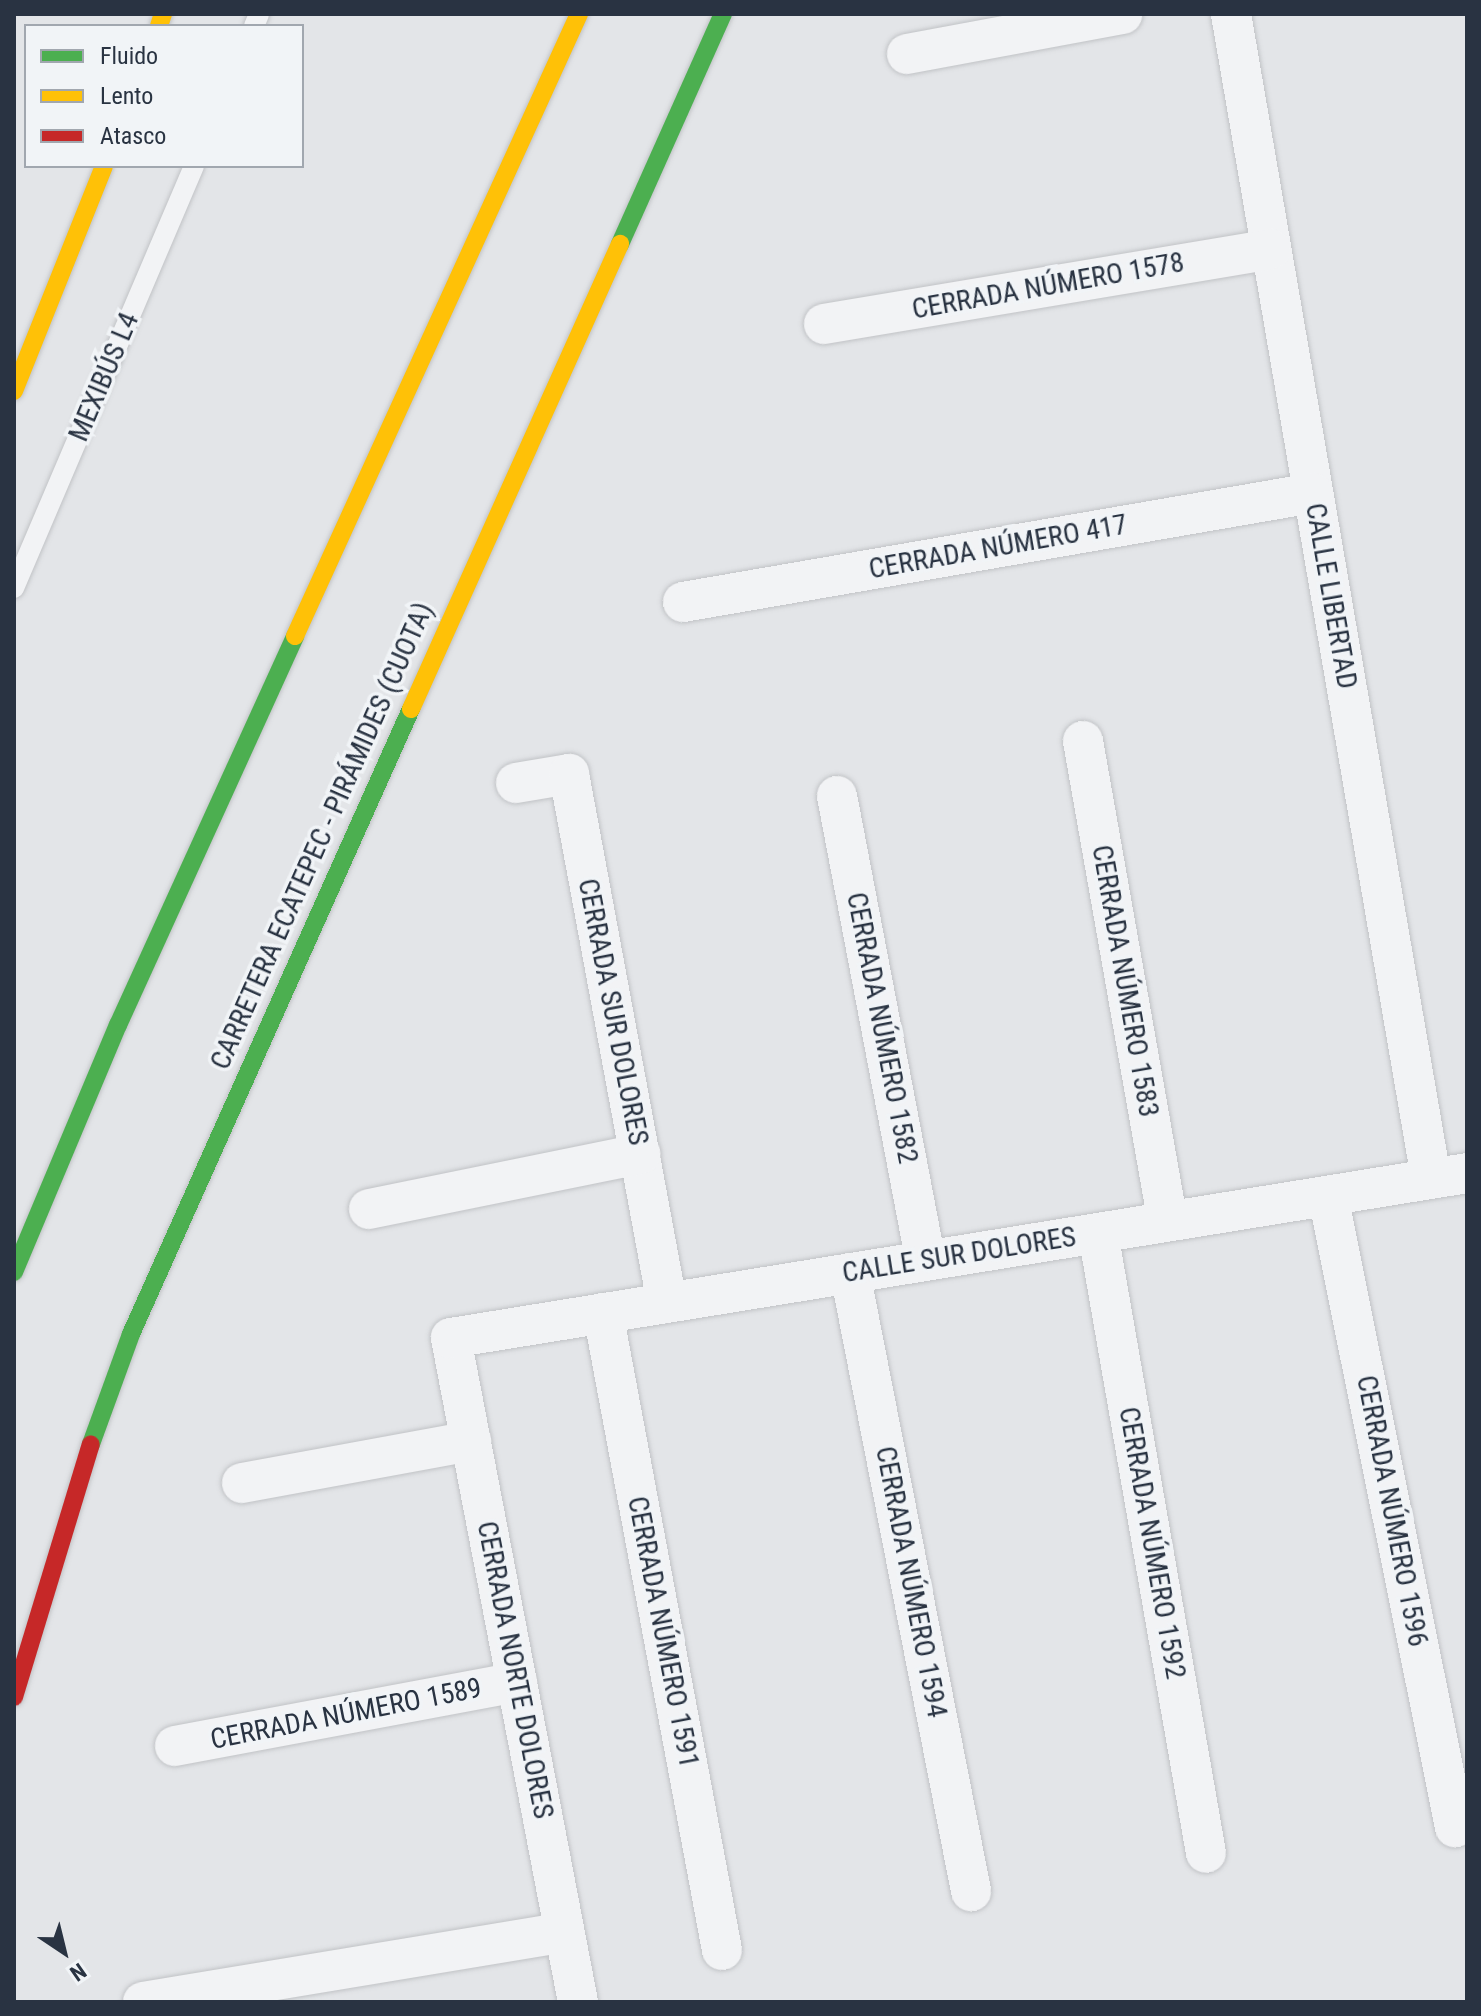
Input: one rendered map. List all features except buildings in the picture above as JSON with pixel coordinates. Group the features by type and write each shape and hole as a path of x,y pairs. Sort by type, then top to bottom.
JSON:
{"main road":[{"path":"14,1272 118,1025 579,14"},
{"name":"CARRETERA ECATEPEC - PIRÁMIDES (CUOTA)","path":"14,1697 71,1497 131,1334 723,14"},
{"path":"14,391 103,168"}],"street":[{"path":"907,54 1122,14"},
{"name":"CALLE LIBERTAD","path":"1231,14 1313,493 1449,1176"},
{"name":"CERRADA NÚMERO 1578","path":"824,324 1271,249"},
{"name":"CERRADA NÚMERO 417","path":"683,602 1313,493"},
{"name":"CERRADA NÚMERO 1583","path":"1083,741 1168,1221"},
{"name":"CERRADA SUR DOLORES","path":"516,783 569,774 667,1303"},
{"name":"CERRADA NÚMERO 1582","path":"837,796 926,1261"},
{"path":"369,1209 640,1154"},
{"name":"CALLE SUR DOLORES","path":"451,1338 1449,1176"},
{"name":"CERRADA NÚMERO 1596","path":"1328,1196 1455,1827"},
{"name":"CERRADA NÚMERO 1592","path":"1098,1233 1206,1853"},
{"name":"CERRADA NÚMERO 1594","path":"850,1273 971,1891"},
{"name":"CERRADA NÚMERO 1591","path":"603,1313 722,1950"},
{"name":"CERRADA NORTE DOLORES","path":"451,1338 578,2002"},
{"path":"242,1483 471,1441"},
{"name":"CERRADA NÚMERO 1589","path":"175,1746 517,1682"},
{"path":"143,2002 564,1932"}],"lane":[{"name":"MEXIBÚS L4","path":"14,588 193,168"}],"traffic: fast":[{"path":"620,244 723,14"},
{"path":"14,1272 118,1025 295,636"},
{"path":"91,1444 131,1334 411,709"}],"traffic: slow":[{"path":"160,24 163,14"},
{"path":"295,636 579,14"},
{"path":"14,391 103,168"},
{"path":"411,709 620,244"}],"traffic: jam":[{"path":"14,1697 91,1444"}]}
